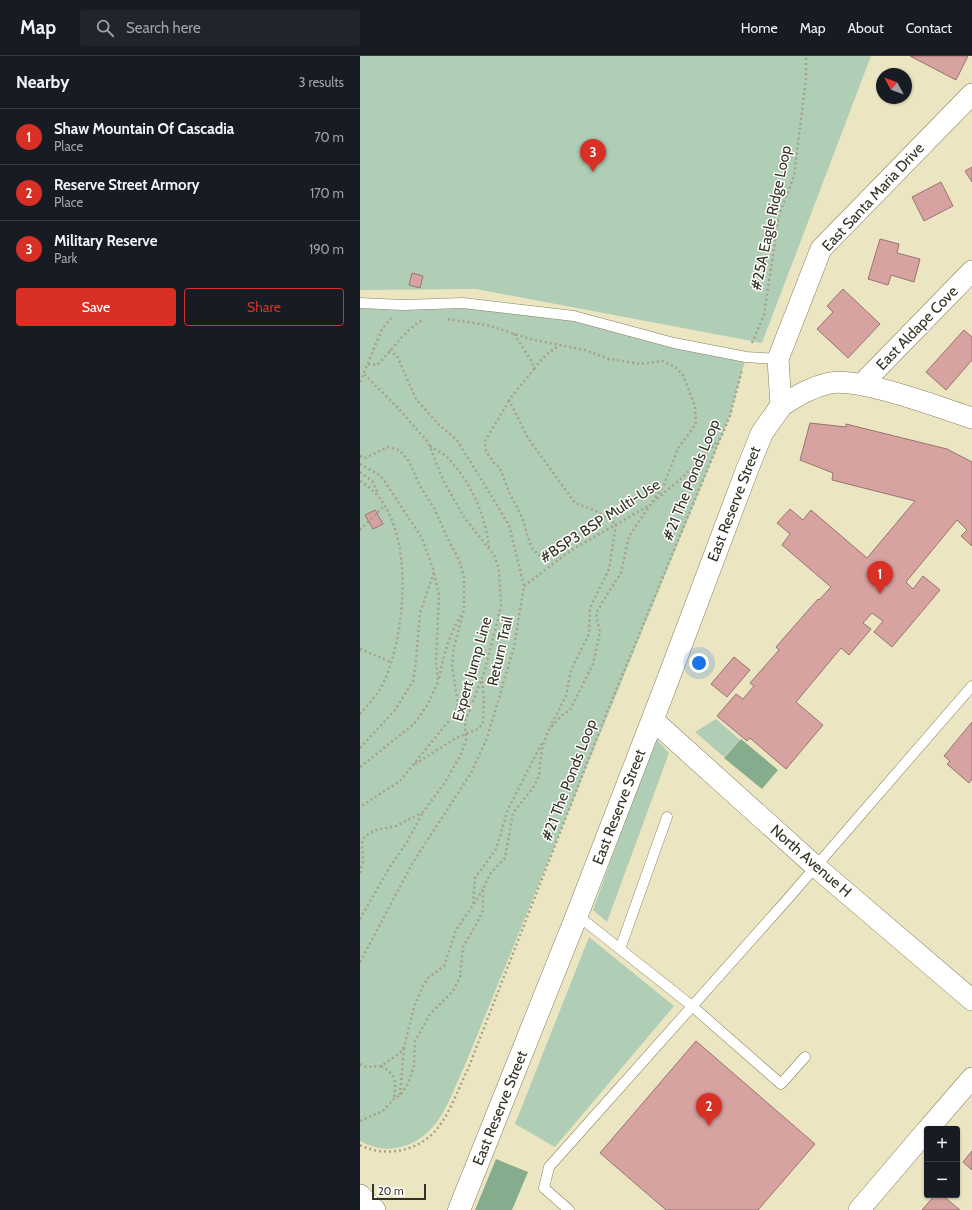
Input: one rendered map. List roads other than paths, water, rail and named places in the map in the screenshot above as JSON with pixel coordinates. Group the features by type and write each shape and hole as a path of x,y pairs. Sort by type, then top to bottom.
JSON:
{"street":[{"name":"East Santa Maria Drive","path":"781,406 778,359 821,249 972,94"},
{"name":"East Aldape Cove","path":"861,385 972,271"},
{"path":"781,406 806,390 832,383 861,385 929,403 972,418"},
{"name":"East Reserve Street","path":"459,1210 653,720 750,462 762,433 781,406"},
{"name":"North Avenue H","path":"653,720 815,866 972,1000"},
{"path":"931,1126 972,1078"},
{"path":"859,1210 924,1135"},
{"path":"360,1195 375,1210"}],"lane":[{"path":"360,303 403,305 463,303 574,316 674,343 746,357 778,359"},
{"path":"569,1210 544,1188 549,1168 972,686"},
{"path":"620,949 667,817"},
{"path":"577,915 692,1006 781,1084 805,1057"}],"place":[{"name":"Military Reserve","path":"593,172"},
{"name":"Shaw Mountain Of Cascadia","path":"880,594"},
{"name":"Reserve Street Armory","path":"709,1126"}]}
